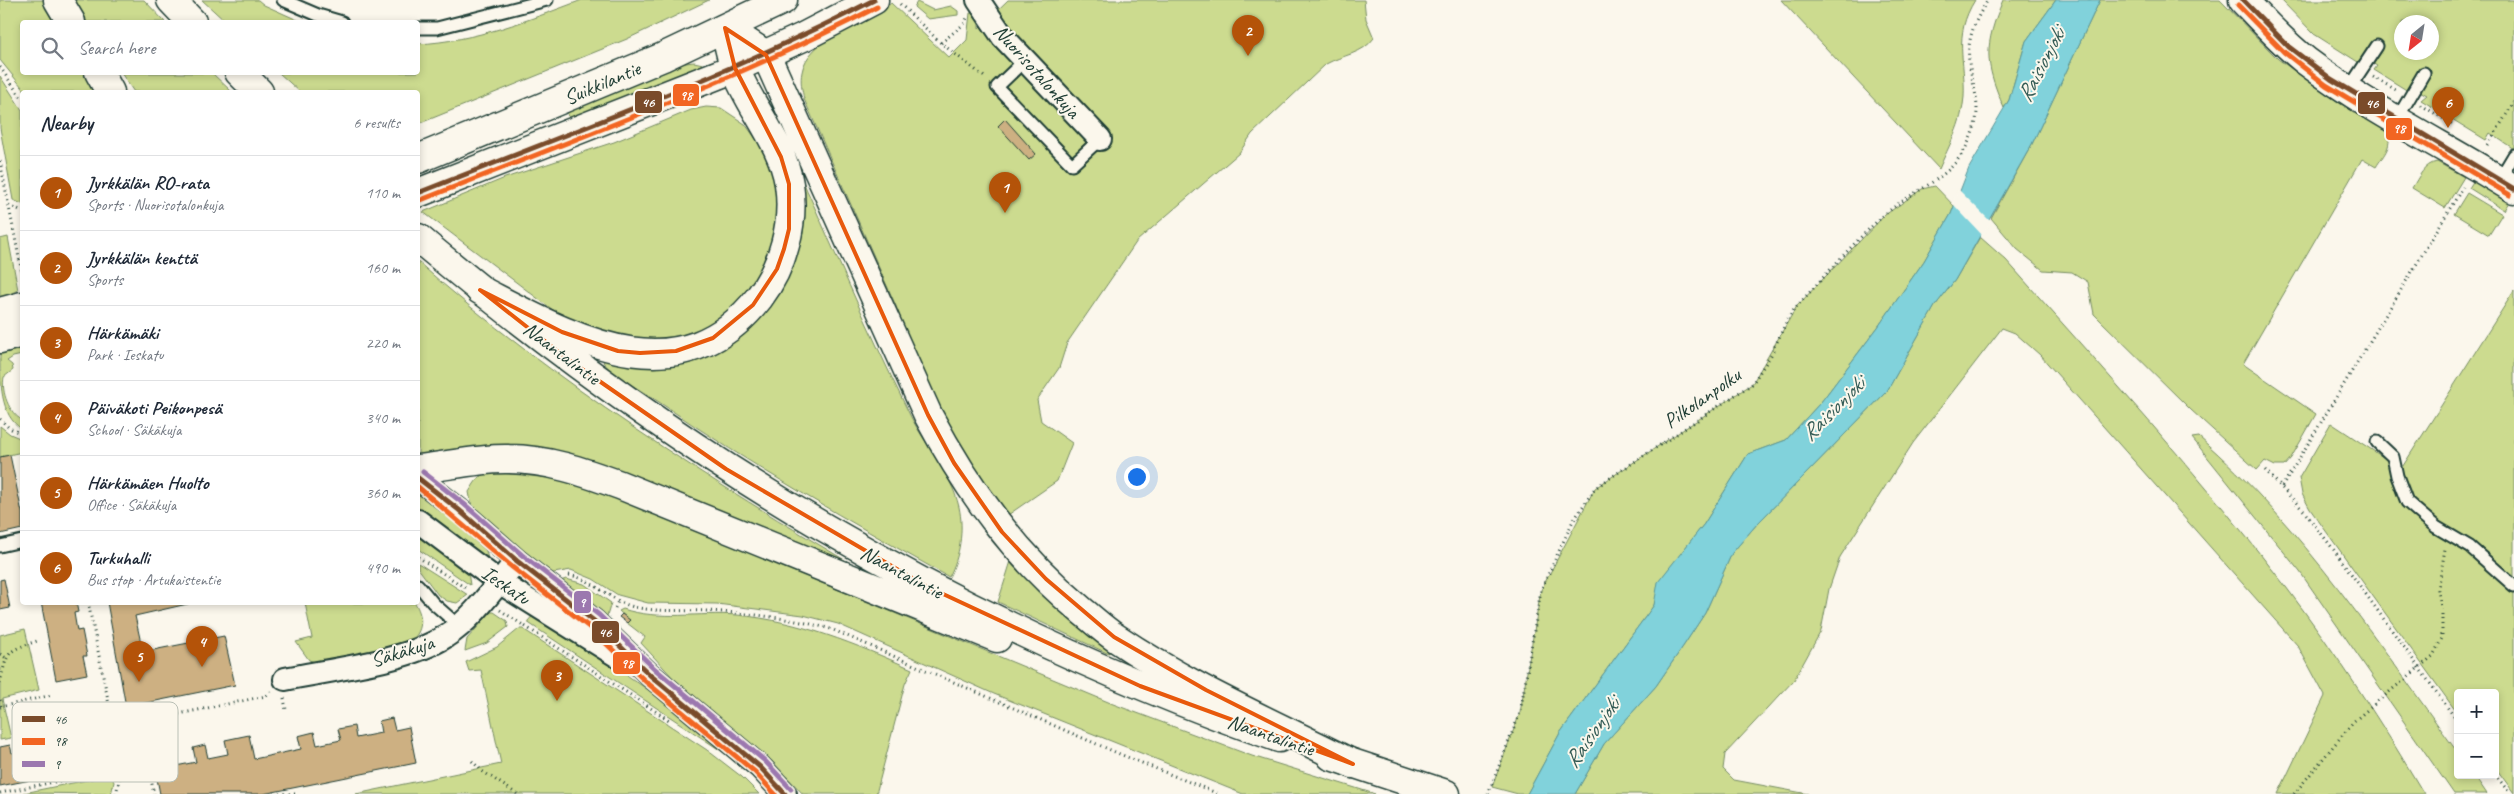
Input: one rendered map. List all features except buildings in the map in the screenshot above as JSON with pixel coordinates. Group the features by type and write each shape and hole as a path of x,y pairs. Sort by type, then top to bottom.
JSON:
{"main road":[{"path":"58,0 70,20"},
{"path":"171,0 190,20"},
{"name":"Suikkilantie","path":"430,154 529,114 725,28 782,0"},
{"path":"2243,0 2291,48 2354,80 2510,171"},
{"name":"Suikkilantie","path":"420,192 735,68 887,2"},
{"path":"725,28 766,55 928,416 954,463 1002,532 1046,579 1114,637 1206,690 1353,764"},
{"path":"480,290 562,332 618,351 640,353 676,351 713,338 742,317 766,289 777,269 789,229 790,206 788,184 781,157 735,68 725,28"},
{"path":"101,75 109,90"},
{"path":"242,75 257,90"},
{"name":"Naantalintie","path":"420,240 569,360 651,418 726,469 799,514 935,590 1023,635 1196,709 1353,764 1446,794"},
{"path":"0,312 20,307"},
{"path":"0,339 20,334"},
{"path":"420,469 508,458 539,461 574,468 620,484 961,625 1140,686"}],"street":[{"name":"Nuorisotalonkuja","path":"973,8 1100,139"},
{"name":"Ieskatu","path":"420,480 459,510 517,561 594,621 650,675 723,734 760,767 785,794"},
{"name":"Ieskatu","path":"420,523 499,582 650,675"},
{"name":"Säkäkuja","path":"284,686 398,656 446,636 459,626 517,561"}],"lane":[{"path":"282,0 335,20"},
{"path":"420,28 437,28 547,0"},
{"path":"2354,80 2377,46"},
{"path":"1024,61 998,87 1072,165 1100,139"},
{"path":"2403,109 2424,73"},
{"path":"2377,442 2393,457 2397,476 2407,502 2446,533 2470,547 2514,586"},
{"path":"0,546 20,541"},
{"path":"420,587 433,603 459,626"}],"path":[{"name":"Pilkolanpolku","path":"1488,794 1520,713 1541,590 1581,507 1595,488 1752,384 1771,355 1789,316 1797,306 1885,215 1936,182 1950,170 1968,143 1977,116 1978,101 1970,66 1969,48 1975,23 1988,0"},
{"path":"887,2 998,87"},
{"path":"941,43 966,23 973,8"},
{"path":"0,66 20,96"},
{"path":"2354,80 2403,109 2457,126"},
{"path":"2488,145 2514,102"},
{"path":"2480,140 2488,145 2510,171"},
{"path":"0,162 20,262"},
{"path":"2282,487 2463,187"},
{"path":"9,204 20,210"},
{"path":"0,419 9,428 20,433"},
{"path":"2265,470 2282,487 2334,550 2454,717"},
{"path":"2294,794 2354,721 2433,656 2442,638 2438,590 2445,559 2446,533"},
{"path":"420,558 468,590"},
{"path":"566,575 586,581 618,601 634,607 765,616 797,620 831,629 984,696 1219,794"},
{"path":"615,608 618,601"},
{"path":"89,605 110,702"},
{"path":"496,607 677,726"},
{"path":"0,683 6,658 11,650 40,640"},
{"path":"0,654 6,658"},
{"path":"284,686 286,710"},
{"path":"24,702 52,696"},
{"path":"178,714 266,696"},
{"path":"0,700 1,707"},
{"path":"472,761 517,794"},
{"path":"2499,779 2510,794"},
{"path":"0,792 51,782"},
{"path":"16,789 19,794"},
{"path":"274,794 298,794"}],"highlighted area":[{"path":"725,28 766,55 928,415 954,463 1002,532 1046,579 1114,637 1206,690 1353,764 1140,686 926,586 726,469 569,360 480,290 562,332 618,351 640,353 676,351 713,338 753,305 777,269 784,249 789,229 789,184 781,157 735,68"}],"green space":[{"path":"0,0 49,0 60,20 20,20 20,75 87,75 95,90 24,90 0,60"},
{"path":"72,0 144,0 163,20 86,20"},
{"path":"202,0 258,0 264,5 298,20 224,20"},
{"path":"582,0 709,0 627,39 420,123 420,90 298,90 281,75 420,75 420,44 460,39 522,22"},
{"path":"1008,0 1364,0 1366,19 1374,38 1364,48 1326,64 1252,134 1239,153 1137,241 1067,343 1059,368 1037,400 1041,421 1072,443 1057,481 1005,517 972,478 922,380 896,306 804,99 801,79 806,60 814,50 839,31 891,3 949,58 967,40 970,13 974,13 979,19 979,28"},
{"path":"1781,0 1975,0 1968,13 1962,37 1963,107 1939,169"},
{"path":"2003,0 2056,0 2026,41 2009,100 2004,108 1993,78 1989,54 1992,30"},
{"path":"2100,0 2220,0 2278,59 2341,104 2386,130 2388,135 2387,149 2376,167 2362,159 2243,364 2316,414 2291,458 2284,466 2275,466 2265,461 2257,470 2191,410 2094,314 2088,282 2072,272 2043,270 2017,249 1991,218 2032,144"},
{"path":"2281,0 2514,0 2514,149 2490,133 2486,140 2421,100 2427,95 2410,86 2408,91 2374,70 2377,66 2362,57 2358,62 2314,34"},
{"path":"917,2 933,10 951,6 958,11 958,15 928,19 914,7"},
{"path":"694,62 703,64 703,66 570,119 567,112 678,64"},
{"path":"122,75 214,75 230,90 133,90"},
{"path":"0,76 20,107 20,203 13,200 0,128"},
{"path":"706,107 721,108 745,124 765,151 776,182 779,223 763,277 713,325 680,337 634,343 571,321 553,310 423,212 505,178 614,142 691,110"},
{"path":"793,159 893,380 914,423 950,482 955,494 959,507 961,534 956,560 949,577 838,514 730,449 621,378 603,362 606,358 657,360 787,277 803,233 803,211"},
{"path":"2437,162 2464,177 2445,208 2412,188 2425,168"},
{"path":"2474,180 2509,202 2504,210 2469,188"},
{"path":"1935,186 1954,206 1951,214 1924,261 1878,327 1821,402 1786,440 1748,454 1704,524 1664,575 1654,605 1560,733 1527,794 1518,794 1492,787 1520,713 1541,590 1595,488 1752,384 1797,306 1885,215 1922,189"},
{"path":"2467,193 2502,214 2489,235 2454,214"},
{"path":"8,237 18,290 0,299 0,239"},
{"path":"1980,237 2006,260 2113,380 2253,545 2305,612 2341,663 2424,794 2278,794 2325,696 2298,646 2040,355 2015,333 2002,328 1913,443 1840,557 1829,589 1821,631 1794,680 1725,754 1723,769 1734,780 1808,794 1575,794 1604,744 1656,686 1705,613 1732,553 1757,524 1887,391 1935,306 1955,280"},
{"path":"420,264 523,349 634,428 748,502 865,572 609,470 420,455"},
{"path":"2514,291 2514,793 2499,772 2499,689 2454,689 2454,708 2310,509 2302,494 2299,478 2331,423 2401,469"},
{"path":"20,349 20,355 7,361 12,365 13,370 4,377 3,383 7,402 20,419 20,427 9,416 5,407 1,386 0,353"},
{"path":"0,426 10,434 20,438 20,452 0,457"},
{"path":"2199,437 2237,472 2306,548 2368,628 2454,747 2454,779 2477,779 2487,794 2454,794 2300,572 2192,438"},
{"path":"501,473 549,478 599,490 1113,704 1252,756 1375,794 1243,794 994,694 838,624 803,615 717,604 648,603 618,595 593,579 571,570 548,574 473,512 469,492 479,477 486,474"},
{"path":"420,487 485,547 489,563 420,513"},
{"path":"420,529 468,572 470,585 420,550"},
{"path":"1012,558 1112,652 1107,653 998,602"},
{"path":"420,564 468,595 457,603 447,601 438,595 420,571"},
{"path":"566,579 584,584 611,603 607,616 589,606 558,582"},
{"path":"305,605 416,605 421,621 417,635 405,644 368,654 318,663 309,660 296,642 312,638"},
{"path":"623,609 651,615 723,614 783,622 827,635 912,669 905,684 876,794 803,794 772,761 675,680 641,643 645,637 627,623 629,620 619,611"},
{"path":"491,612 507,621 508,627 487,643 465,651 467,639"},
{"path":"536,612 654,694 729,756 527,622"},
{"path":"25,629 39,690 2,699 11,738 0,740 0,635"},
{"path":"519,629 523,629 707,750 742,777 759,794 356,794 501,764 481,670 469,671 466,662 497,647"},
{"path":"77,782 114,782 111,794 24,793"}],"water":[{"name":"Raisionjoki","path":"2056,0 2100,0 2032,144 1955,280 1935,306 1887,391 1757,524 1732,553 1705,613 1656,686 1604,744 1575,794 1527,794 1560,733 1654,605 1658,582 1704,524 1748,454 1786,440 1821,402 1878,327 1924,261 1951,214 1969,168 2009,100 2026,41"}],"pier":[{"path":"1958,189 1991,222 1983,236 1952,203"}],"transit line":[{"name":"46","path":"420,192 706,78 819,28 874,0"},
{"name":"46","path":"2243,0 2289,47 2331,79 2514,189"},
{"name":"98","path":"2238,5 2284,52 2326,85 2510,195"},
{"name":"98","path":"421,200 709,85 822,35 877,7"},
{"name":"9","path":"423,472 464,504 522,555 599,615 655,669 765,761 791,789"},
{"name":"46","path":"420,480 459,510 517,561 594,621 650,675 760,767 785,794"},
{"name":"98","path":"420,489 512,567 589,627 645,681 755,772 775,794"}],"place":[{"name":"Jyrkkälän kenttä","path":"1248,56"},
{"name":"Turkuhalli","path":"2448,128"},
{"name":"Jyrkkälän RO-rata","path":"1005,213"},
{"name":"Päiväkoti Peikonpesä","path":"202,667"},
{"name":"Härkämäen Huolto","path":"139,682"},
{"name":"Härkämäki","path":"557,701"}]}
